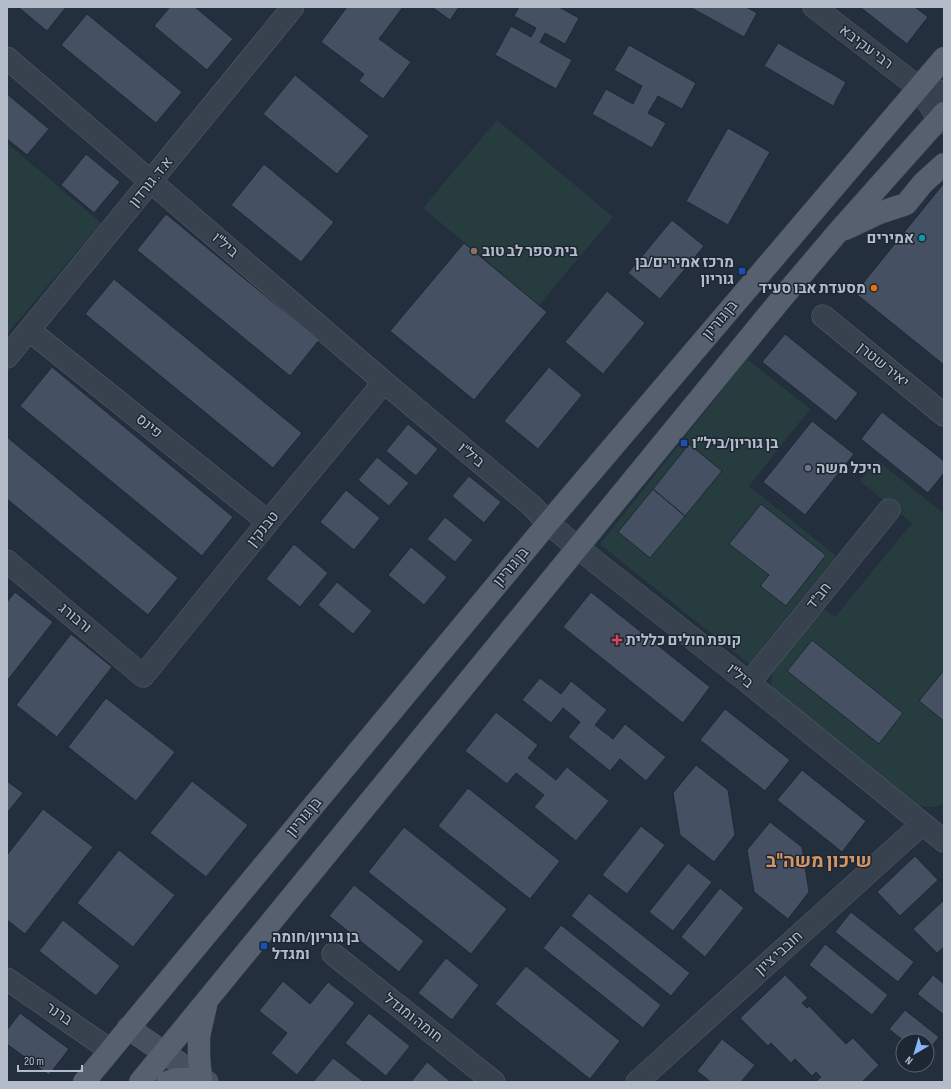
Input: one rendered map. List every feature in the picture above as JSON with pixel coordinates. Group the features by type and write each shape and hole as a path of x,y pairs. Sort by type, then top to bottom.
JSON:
{"main road":[{"name":"בן גוריון","path":"84,1082 548,523 944,58"},
{"path":"140,1082 777,304 838,232 942,118"},
{"path":"838,232 880,213 906,204 923,182 944,164"},
{"path":"168,1082 176,1079 204,1080 199,1057 199,1036 207,1000"}],"street":[{"name":"א.ד. גורדון","path":"7,357 294,7"},
{"name":"רבי עקיבא","path":"814,7 918,87"},
{"name":"ביל\"ו","path":"7,58 152,181 384,382 531,505 548,523 578,548 937,832"},
{"path":"918,87 944,92"},
{"path":"918,87 942,118"},
{"name":"יאיר שטרן","path":"823,316 944,415"},
{"name":"פינס","path":"29,330 268,522"},
{"name":"טבנקין","path":"143,676 384,382"},
{"name":"חב\"ד","path":"749,683 889,510"},
{"name":"ורבורג","path":"7,561 143,676"},
{"name":"חובבי ציון","path":"637,1082 937,832"},
{"name":"חומה ומגדל","path":"333,954 494,1082"},
{"name":"ברנר","path":"7,979 110,1050"},
{"path":"128,1028 204,1080"}],"green space":[{"path":"497,120 613,217 539,305 423,208"},
{"path":"7,143 101,223 7,334"},
{"path":"747,359 810,409 749,486 836,556 749,664 600,544"},
{"path":"877,460 944,514 944,804 934,807 918,805 775,691 771,684 773,669 822,608 835,617 912,523 860,481"}],"building":[{"path":"18,7 66,7 47,31"},
{"path":"170,7 195,7 233,39 207,70 154,26"},
{"path":"347,7 403,7 379,39 411,62 383,99 359,81 364,74 321,42"},
{"path":"432,7 459,7 450,20"},
{"path":"519,7 559,7 579,18 565,44 545,33 540,42 572,60 556,89 495,55 511,26 531,37 536,28 514,16"},
{"path":"690,7 746,7 757,13 744,37"},
{"path":"860,7 915,7 928,17 907,44"},
{"path":"87,14 182,92 156,123 61,45"},
{"path":"778,43 846,82 833,106 764,66"},
{"path":"629,45 696,83 682,109 658,96 648,113 666,123 652,148 592,114 606,89 633,104 642,86 614,70"},
{"path":"295,75 369,136 337,174 263,114"},
{"path":"7,94 49,129 27,155 7,139"},
{"path":"728,128 770,152 728,225 686,201"},
{"path":"86,154 120,182 94,213 61,185"},
{"path":"264,164 334,222 301,262 231,205"},
{"name":"אמירים","path":"944,183 944,365 855,293"},
{"path":"166,214 319,340 290,376 137,250"},
{"path":"672,220 704,246 660,299 628,273"},
{"path":"464,243 547,312 474,400 390,331"},
{"path":"114,279 302,433 273,468 85,314"},
{"path":"607,291 645,323 603,374 565,342"},
{"path":"785,334 858,393 836,421 762,362"},
{"path":"52,367 233,517 202,556 20,406"},
{"path":"549,367 582,395 538,449 504,421"},
{"path":"882,412 944,461 944,473 928,493 861,439"},
{"name":"היכל משה","path":"812,421 854,454 805,515 763,482"},
{"path":"408,424 438,449 416,476 386,451"},
{"path":"7,437 178,578 148,615 7,499"},
{"path":"689,444 722,471 685,516 653,489"},
{"path":"377,457 409,483 389,506 358,480"},
{"path":"469,476 501,502 484,523 452,496"},
{"path":"653,489 685,516 650,558 618,532"},
{"path":"346,490 380,518 354,550 320,522"},
{"path":"761,504 826,555 786,606 760,586 769,575 729,544"},
{"path":"445,517 473,540 455,562 427,539"},
{"path":"294,544 328,573 300,607 266,579"},
{"path":"411,547 447,577 424,605 388,575"},
{"path":"337,582 372,611 353,634 318,605"},
{"path":"15,592 53,622 7,681 7,602"},
{"path":"591,592 710,687 683,723 563,627"},
{"path":"71,634 112,667 57,737 16,705"},
{"path":"812,640 903,713 879,744 787,671"},
{"path":"944,670 944,721 919,701"},
{"path":"540,678 561,694 571,681 607,710 595,725 613,739 625,724 666,757 646,781 620,759 610,771 568,737 580,722 563,708 551,723 522,700"},
{"path":"106,698 175,752 136,801 68,747"},
{"path":"725,709 790,760 765,791 700,740"},
{"path":"496,712 538,745 528,758 556,780 567,767 609,801 576,841 534,807 544,795 516,773 507,784 465,751"},
{"path":"696,765 728,790 735,835 714,862 680,835 673,793"},
{"path":"802,770 866,821 842,852 777,800"},
{"path":"7,781 23,793 7,813"},
{"path":"192,781 248,825 206,877 150,833"},
{"path":"468,788 560,861 530,899 438,826"},
{"path":"43,809 93,847 25,934 7,920 7,855"},
{"path":"770,822 802,847 809,892 788,919 754,892 747,850"},
{"path":"641,826 665,845 627,894 602,875"},
{"path":"404,827 507,909 471,954 368,872"},
{"path":"119,850 175,895 133,947 77,903"},
{"path":"915,856 938,880 900,916 877,892"},
{"path":"688,863 712,882 673,931 649,912"},
{"path":"354,885 424,941 399,972 329,916"},
{"path":"720,888 744,908 705,957 681,937"},
{"path":"589,893 690,973 671,996 571,916"},
{"path":"944,900 944,947 937,953 913,929"},
{"path":"851,912 914,962 898,982 835,932"},
{"path":"63,920 120,966 96,996 39,951"},
{"path":"561,925 661,1005 643,1028 543,948"},
{"path":"825,944 888,995 872,1015 809,965"},
{"path":"446,958 479,985 452,1020 418,993"},
{"path":"526,966 620,1041 590,1079 495,1004"},
{"path":"785,975 808,998 802,1003 807,1008 809,1006 846,1044 853,1038 879,1065 862,1082 815,1082 821,1077 816,1072 812,1076 795,1059 791,1063 771,1043 768,1046 740,1018"},
{"path":"933,975 944,984 944,1015 917,994"},
{"path":"283,981 310,1004 328,982 355,1003 297,1075 271,1053 287,1033 259,1011"},
{"path":"905,1010 934,1033 895,1034 889,1029"},
{"path":"20,1013 69,1049 49,1075 7,1044 7,1030"},
{"path":"369,1013 410,1046 386,1076 345,1043"},
{"path":"935,1034 939,1037 935,1042"},
{"path":"722,1039 755,1065 741,1082 711,1082 697,1071"},
{"path":"333,1058 364,1082 313,1082"},
{"path":"427,1062 451,1082 411,1082"}],"place":[{"name":"אמירים","path":"922,238"},
{"name":"בית ספר לב טוב","path":"474,251"},
{"name":"מרכז אמירים/בן גוריון","path":"742,271"},
{"name":"מסעדת אבו סעיד","path":"874,288"},
{"name":"בן גוריון/ביל״ו","path":"684,443"},
{"name":"היכל משה","path":"808,468"},
{"name":"קופת חולים כללית","path":"617,640"},
{"name":"בן גוריון/חומה ומגדל","path":"264,946"}],"district":[{"name":"שיכון משה\"ב","path":"819,861"}]}
